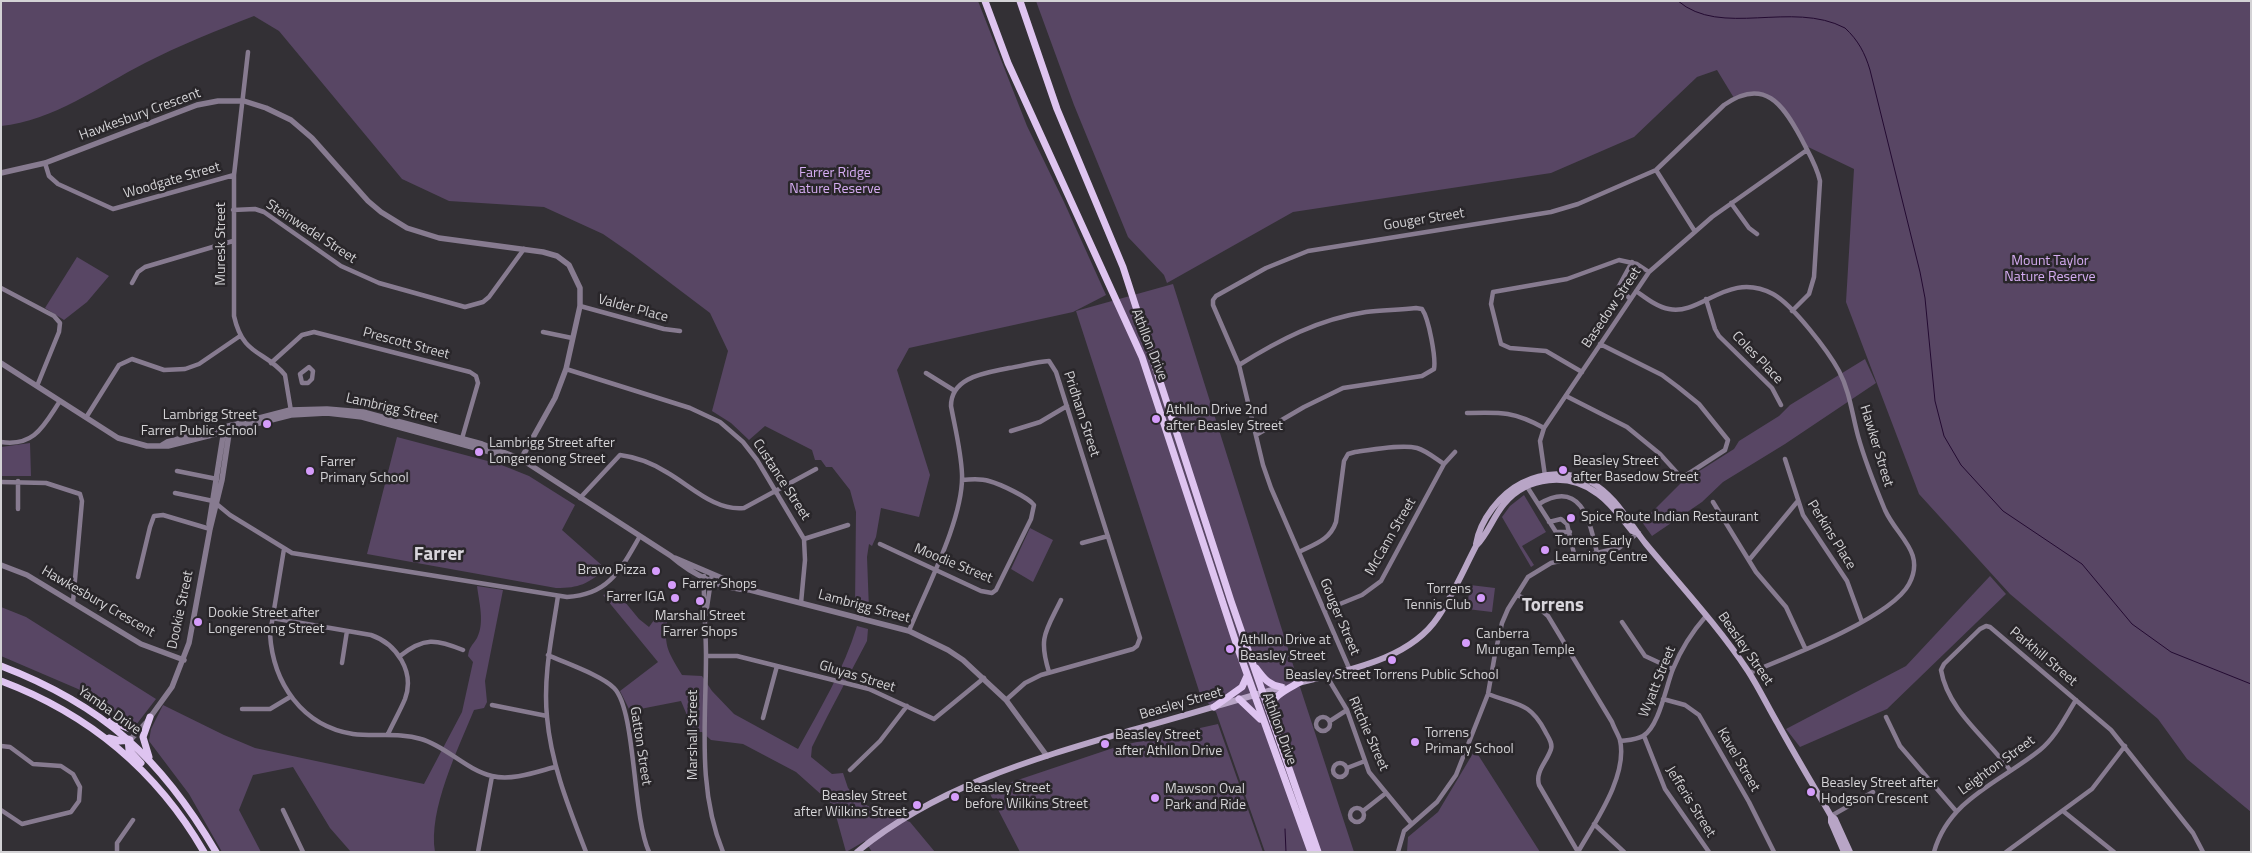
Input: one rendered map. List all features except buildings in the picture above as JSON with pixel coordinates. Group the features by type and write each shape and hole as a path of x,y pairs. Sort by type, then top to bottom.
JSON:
{"main road":[{"name":"Athllon Drive","path":"985,1 1008,63 1142,356 1254,695 1311,852"},
{"name":"Athllon Drive","path":"1020,1 1057,109 1123,267 1252,662 1318,852"},
{"name":"Beasley Street","path":"861,850 893,824 981,779 1045,756 1326,675 1398,652 1425,632 1438,617 1476,546 1477,537 1496,503 1511,489 1545,477 1566,474 1585,479 1611,497 1749,672 1831,816 1835,819 1850,852"},
{"path":"1252,662 1265,681 1273,686 1281,687"},
{"name":"Yamba Drive","path":"1,666 49,687 102,718 129,740 169,781 216,852"},
{"path":"1214,707 1242,688 1247,674"},
{"name":"Yamba Drive","path":"1,680 50,702 103,735 158,786 204,852"},
{"path":"1270,713 1270,707 1278,695 1300,682"},
{"path":"1239,699 1257,715 1266,730"},
{"path":"150,717 143,737 150,760"},
{"path":"102,718 128,728 137,728"},
{"path":"103,735 120,741 129,740 131,753 151,773 158,786"},
{"name":"Beasley Street","path":"1831,816 1831,822 1844,852"}],"street":[{"name":"Muresk Street","path":"240,336 234,316 234,174 244,101 248,52"},
{"name":"Gouger Street","path":"1349,668 1271,488 1263,465 1239,364 1221,325 1213,300 1216,296 1286,258 1327,246 1551,212 1578,204 1656,170 1724,105 1734,98 1748,93 1772,98 1780,105 1788,114 1818,170 1820,181 1814,277 1809,294 1792,310"},
{"name":"Hawkesbury Crescent","path":"1,173 45,163 197,105 218,101 244,101 279,113 302,129 368,201 401,224 439,238 550,253 569,265 580,288 580,306 566,369 555,398 521,459"},
{"name":"Basedow Street","path":"1545,477 1540,441 1544,428 1649,272 1694,230 1807,150"},
{"name":"Woodgate Street","path":"45,163 52,181 114,209 234,174"},
{"path":"1656,170 1694,230"},
{"path":"1731,203 1749,228 1757,234"},
{"name":"Steinwedel Street","path":"233,210 255,209 264,212 341,266 362,277 465,307 483,302 489,297 524,249"},
{"path":"132,283 138,272 145,267 233,241"},
{"path":"1582,372 1546,351 1510,348 1501,344 1491,304 1493,292 1567,279 1619,260 1632,262 1649,272"},
{"path":"1630,299 1619,286 1632,262"},
{"name":"Hawker Street","path":"1636,291 1652,302 1670,310 1678,309 1727,290 1740,287 1751,288 1773,294 1792,310 1838,370 1850,400 1867,464 1887,515 1912,554 1914,567 1904,593 1862,622 1749,672"},
{"path":"1,288 54,316 60,323 59,332 37,386"},
{"name":"Coles Place","path":"1706,299 1719,336 1772,388 1781,405"},
{"name":"Valder Place","path":"580,306 664,329 680,331"},
{"path":"1239,364 1291,335 1334,319 1367,312 1416,308 1422,310 1426,317 1435,356 1434,370 1422,376 1343,388 1304,407 1256,435"},
{"name":"Prescott Street","path":"272,363 302,335 314,332 470,372 476,376 478,383 462,441"},
{"path":"543,332 572,338"},
{"path":"87,416 119,365 127,360 136,360 164,370 185,369 198,364 240,336 250,348 293,379 291,413"},
{"path":"1566,396 1627,428 1653,448 1680,475 1688,474 1725,450 1728,440 1699,404 1662,375 1600,344"},
{"name":"Pridham Street","path":"955,391 960,384 974,376 1049,361 1056,372 1138,631 1139,642 1133,649 1049,672 1026,683 1006,700"},
{"name":"Lambrigg Street","path":"1,363 87,416 118,438 147,446 168,446 228,428 291,413 327,409 363,412 462,441 497,449 499,452 521,459 671,556 712,578 750,590 909,631 948,650 984,678 1006,700 1026,728 1030,730 1045,756"},
{"name":"Custance Street","path":"566,369 690,408 711,417 743,442 776,491 804,539 805,560 801,603"},
{"path":"909,631 956,514 962,480 951,406 951,398 955,391 926,373"},
{"path":"1,442 12,444 37,435 60,401"},
{"path":"1011,431 1040,422 1067,406"},
{"path":"1467,413 1513,414 1525,417 1544,428"},
{"name":"Dookie Street","path":"215,503 217,479 228,428"},
{"name":"Dookie Street","path":"129,740 150,717 172,687 184,660 189,643 228,428"},
{"path":"1299,552 1327,538 1333,532 1344,460 1348,454 1408,447 1418,448 1444,464"},
{"name":"McCann Street","path":"1325,610 1362,594 1381,581 1444,464 1456,452"},
{"path":"580,498 620,455 644,462 666,472 708,499 730,509 744,508 816,469"},
{"name":"Perkins Place","path":"1786,459 1797,502 1803,515 1847,582 1862,622"},
{"path":"177,471 217,479"},
{"name":"Moodie Street","path":"880,544 981,591 992,593 1000,585 1034,511 1034,505 1031,501 990,481 978,478 962,480"},
{"path":"18,481 18,509"},
{"path":"1,482 18,481 54,484 80,494 82,501 74,602"},
{"path":"1525,484 1556,532 1570,532"},
{"path":"175,492 215,503 284,549 303,555 558,596 576,597 603,587 621,569 640,536"},
{"path":"1539,504 1550,498 1561,497 1571,499 1580,505 1589,517 1597,553"},
{"path":"1713,502 1756,572 1786,607 1805,648"},
{"path":"1749,560 1797,502"},
{"path":"138,577 154,516 163,514 210,528"},
{"path":"1549,522 1563,520 1568,525 1575,558"},
{"path":"804,539 848,525"},
{"path":"1398,852 1404,830 1437,802 1451,783 1488,694 1502,623 1528,577 1551,563 1619,548 1638,533"},
{"path":"1082,543 1108,536"},
{"path":"284,549 270,634 272,654 281,683 290,697 308,714 331,727 354,734 388,734 421,739 492,776 519,776 555,767"},
{"name":"Hawkesbury Crescent","path":"1,565 26,575 74,602 123,635 141,644 184,660"},
{"name":"Marshall Street","path":"704,574 703,602 706,615"},
{"name":"Marshall Street","path":"712,578 706,615 706,795 716,835 723,852"},
{"path":"1517,595 1532,602 1548,616 1612,722 1620,741 1620,764 1617,778 1578,852"},
{"path":"558,596 548,655 547,716 555,767 586,852"},
{"path":"1049,672 1043,654 1042,641 1061,600"},
{"name":"Wyatt Street","path":"1620,741 1644,736 1653,724 1673,669 1686,642 1706,616"},
{"path":"272,618 377,637 390,646 400,656 406,671 407,688 405,698 388,734"},
{"path":"1622,622 1645,656 1673,669"},
{"name":"Parkhill Street","path":"2010,770 1997,752 1955,704 1941,670 1944,664 1980,629 1986,626 1990,627 2097,717 2125,746 2193,833 2203,852"},
{"path":"342,662 347,631"},
{"path":"400,656 412,646 426,641 440,642 463,650"},
{"name":"Gatton Street","path":"548,655 605,681 619,694 626,717 640,816 649,852"},
{"name":"Gluyas Street","path":"706,656 737,656 869,690 934,719 984,678"},
{"path":"763,718 777,666"},
{"name":"Ritchie Street","path":"1326,675 1347,710 1369,772 1412,822"},
{"path":"1488,694 1528,708 1540,721 1552,747 1540,770 1538,780 1578,852"},
{"path":"242,710 270,709 290,697"},
{"name":"Kavel Street","path":"1663,699 1685,705 1699,715 1749,802 1774,852"},
{"name":"Leighton Street","path":"1934,852 1943,828 1956,811 2049,742 2076,700"},
{"path":"492,705 547,716"},
{"path":"850,770 880,741 907,706"},
{"path":"1330,721 1347,710"},
{"name":"Dookie Street","path":"129,740 137,728 150,717"},
{"path":"1886,717 1900,746 1956,811"},
{"name":"Jefferis Street","path":"1644,736 1665,789 1709,852"},
{"path":"1,746 10,748 33,764 61,766 73,774 80,788 79,801 74,810 62,815 22,824 1,810"},
{"path":"2006,852 2092,789 2125,746"},
{"path":"1347,768 1365,761"},
{"path":"478,852 492,776"},
{"path":"1831,816 1872,792"},
{"path":"1363,811 1386,793"},
{"path":"283,810 302,852"},
{"path":"2063,811 2114,852"},
{"path":"117,852 117,843 133,820"},
{"path":"1594,824 1624,852"}],"green space":[{"name":"Farrer Ridge Nature Reserve","path":"1,1 978,1 1027,126 1106,295 1073,312 909,348 897,370 930,475 919,517 881,508 876,537 872,546 869,544 867,557 869,610 855,606 856,512 850,490 832,467 826,467 821,460 815,460 812,450 765,426 749,440 731,423 712,411 728,351 710,313 632,254 603,234 544,207 449,201 402,179 279,31 254,16 158,56 58,110 20,123 1,126"},
{"name":"Mount Taylor Nature Reserve","path":"1036,1 2251,1 2251,812 2187,759 2158,719 2010,594 1919,494 1846,302 1854,169 1804,145 1780,105 1760,94 1734,98 1717,70 1697,77 1634,137 1551,173 1293,212 1167,283 1164,275 1128,237 1074,105"},
{"path":"77,257 109,276 87,302 64,320 45,308"},
{"path":"1173,284 1354,852 1265,852 1216,712 1200,694 1076,311"},
{"path":"1865,359 1876,383 1785,444 1723,482 1702,502 1652,536 1642,522 1682,482 1734,449 1739,441 1779,416 1790,405"},
{"path":"397,437 499,464 529,476 575,505 562,530 606,569 583,584 556,588 367,554"},
{"path":"30,443 31,476 1,476 1,447"},
{"path":"1524,495 1546,532 1522,546 1534,565 1531,567 1502,517 1510,506"},
{"path":"1030,528 1053,540 1033,582 1011,569"},
{"path":"1990,576 2006,594 1887,709 1800,747 1786,729 1906,666"},
{"name":"Torrens Tennis Club","path":"1470,585 1495,588 1492,612 1467,609"},
{"path":"477,586 503,590 485,681 487,702 484,708 474,710 446,780 436,818 435,852 351,852 330,828 293,767 253,775 239,810 261,852 222,852 189,794 149,741 151,729 163,705 255,748 424,784 462,712 473,662 468,653 477,638 481,626"},
{"path":"616,591 639,619 649,627 662,609 668,615 666,641 682,675 702,676 712,691 734,714 798,749 838,673 857,626 868,629 867,641 812,747 811,757 832,774 843,773 848,788 859,800 868,806 910,822 935,852 872,852 865,841 846,852 833,805 796,772 743,744 711,740 702,732 694,732 681,701 630,711 620,691 658,662 603,595"},
{"path":"1,607 26,617 156,699 136,725 78,689 1,656"},
{"path":"1218,724 1263,852 1020,852 988,790 1119,746"},
{"path":"1475,750 1540,852 1407,852 1408,837 1438,812"}],"waterway":[{"path":"1678,1 1695,12 1715,17 1803,17 1824,20 1845,28 1854,37 1863,52 1870,70 1920,272 1925,298 1935,401 1944,436 1961,465 2003,511 2082,564 2132,624 2171,652 2251,684"},
{"path":"1285,829 1286,852"}],"place":[{"name":"Athllon Drive 2nd after Beasley Street","path":"1156,419"},
{"name":"Lambrigg Street Farrer Public School","path":"267,424"},
{"name":"Lambrigg Street after Longerenong Street","path":"479,452"},
{"name":"Beasley Street after Basedow Street","path":"1563,470"},
{"name":"Farrer Primary School","path":"310,471"},
{"name":"Spice Route Indian Restaurant","path":"1571,518"},
{"name":"Torrens Early Learning Centre","path":"1545,550"},
{"name":"Bravo Pizza","path":"656,571"},
{"name":"Farrer Shops","path":"672,585"},
{"name":"Farrer IGA","path":"675,598"},
{"name":"Torrens Tennis Club","path":"1481,598"},
{"name":"Marshall Street Farrer Shops","path":"700,601"},
{"name":"Dookie Street after Longerenong Street","path":"198,622"},
{"name":"Canberra Murugan Temple","path":"1466,643"},
{"name":"Athllon Drive at Beasley Street","path":"1230,649"},
{"name":"Beasley Street Torrens Public School","path":"1392,660"},
{"name":"Torrens Primary School","path":"1415,742"},
{"name":"Beasley Street after Athllon Drive","path":"1105,744"},
{"name":"Beasley Street after Hodgson Crescent","path":"1811,792"},
{"name":"Beasley Street before Wilkins Street","path":"955,797"},
{"name":"Mawson Oval Park and Ride","path":"1155,798"},
{"name":"Beasley Street after Wilkins Street","path":"917,805"}],"district":[{"name":"Farrer","path":"439,555"},
{"name":"Torrens","path":"1553,606"}]}
